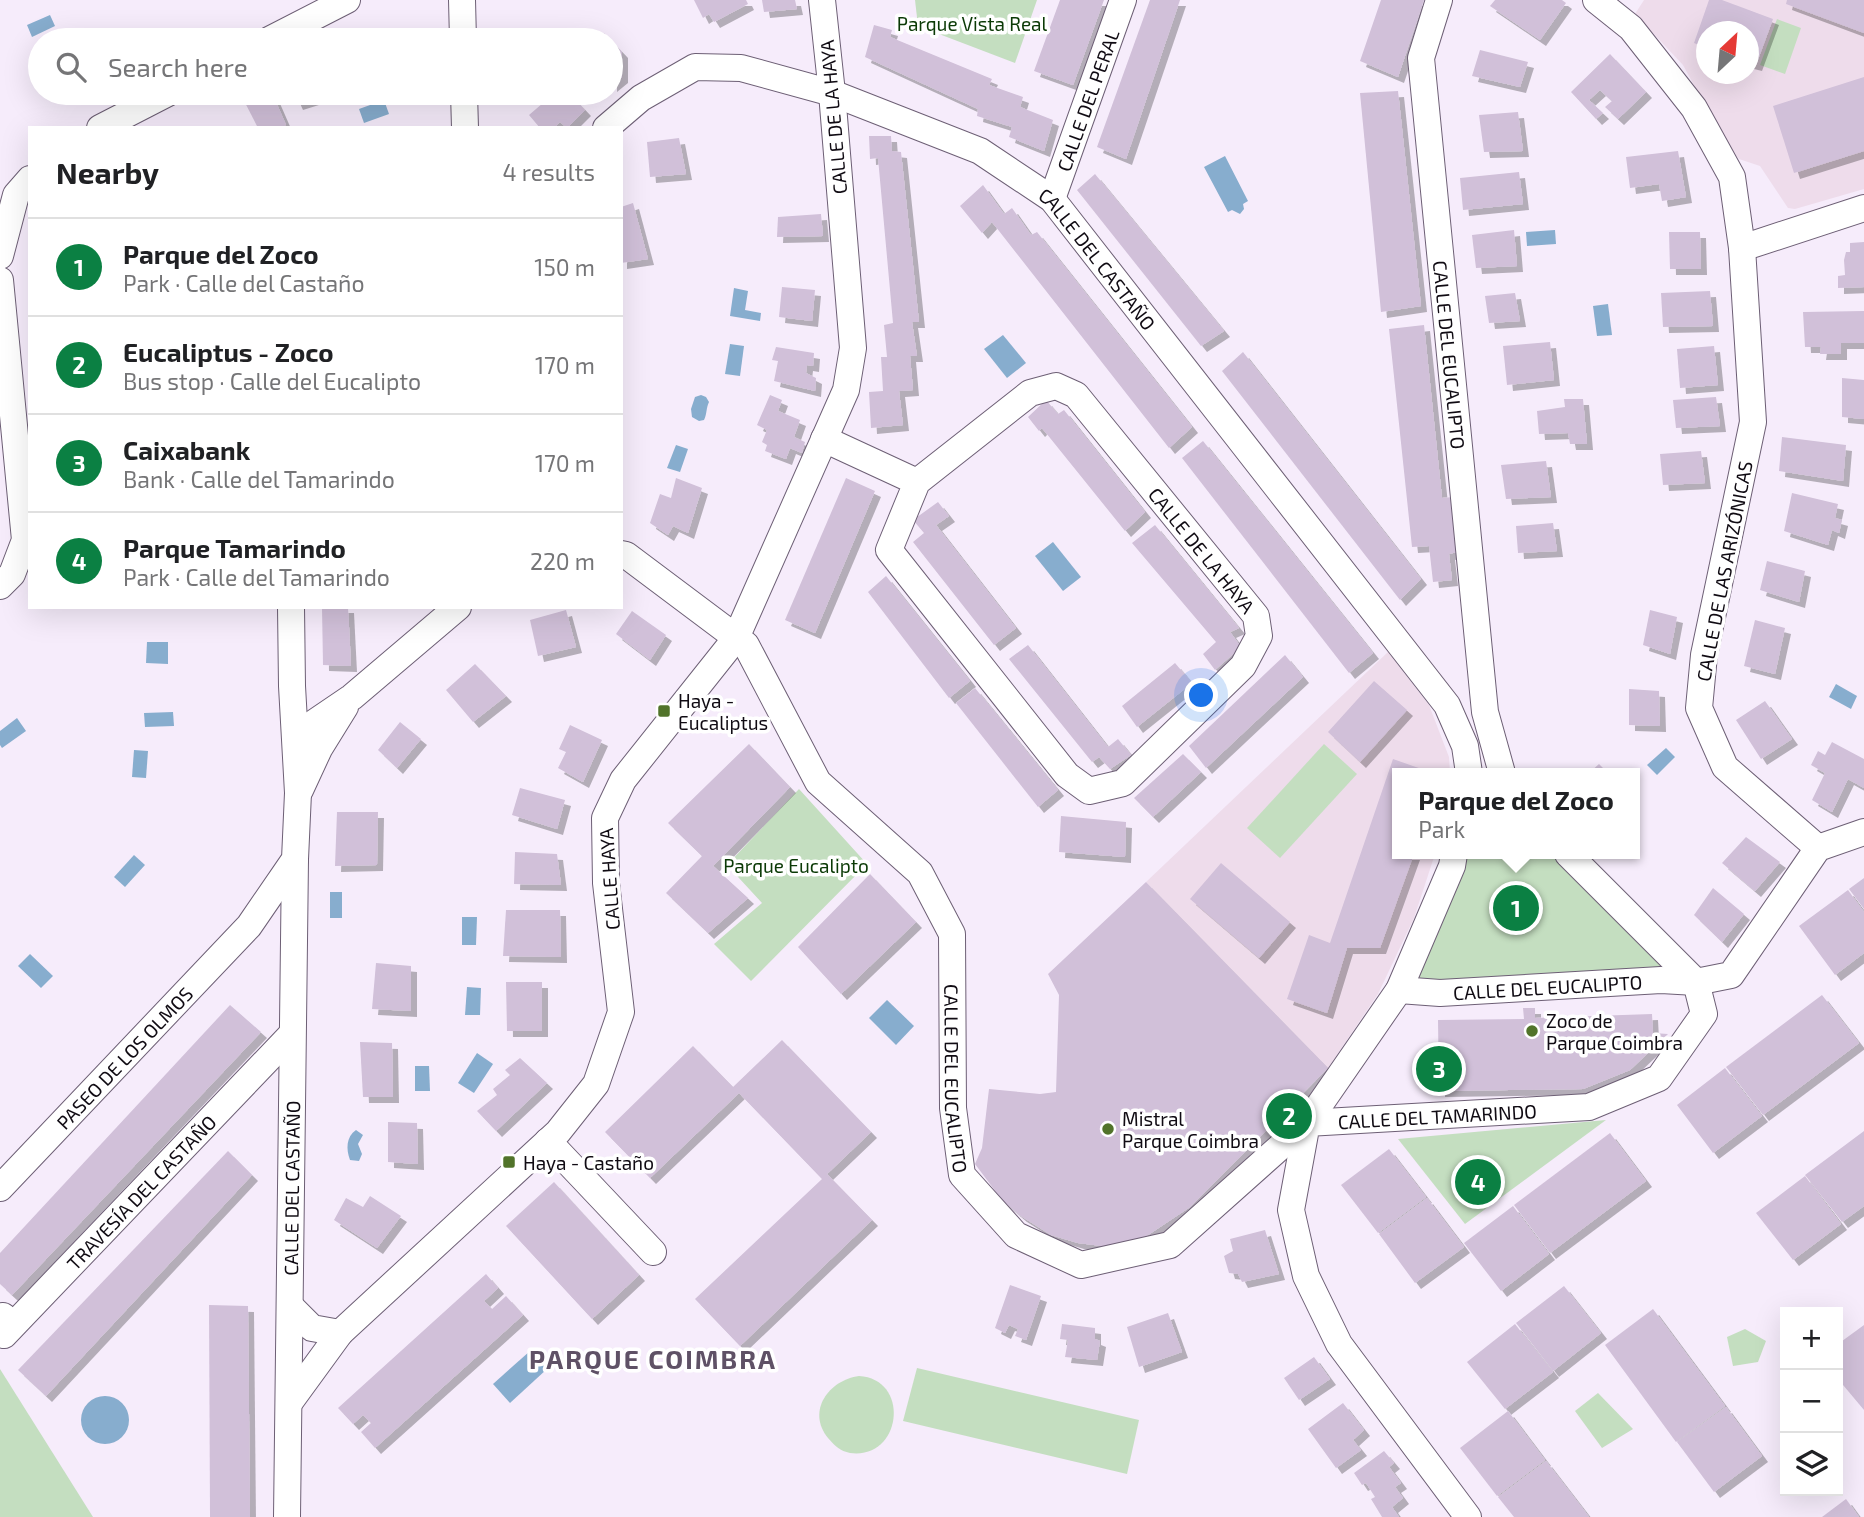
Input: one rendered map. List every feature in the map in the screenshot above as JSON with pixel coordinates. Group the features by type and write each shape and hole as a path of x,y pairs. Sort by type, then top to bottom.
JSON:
{"street":[{"path":"292,28 347,0"},
{"path":"462,0 463,28"},
{"name":"CALLE DE LA HAYA","path":"736,638 846,390 853,348 822,0"},
{"name":"CALLE DEL PERAL","path":"1052,199 1123,0"},
{"name":"CALLE DEL EUCALIPTO","path":"1439,0 1421,58 1484,702"},
{"name":"CALLE DE LAS ARIZÓNICAS","path":"1596,0 1631,28 1694,108 1732,177 1742,248 1753,422 1704,655 1699,708 1725,767 1818,848"},
{"name":"CALLE DEL CASTAÑO","path":"608,126 641,98 695,67 741,68 832,93 980,151 1052,199 1447,705 1465,746 1470,768"},
{"path":"104,126 145,105"},
{"path":"465,105 466,126"},
{"path":"0,256 16,195 28,182"},
{"path":"1742,248 1864,208"},
{"path":"0,280 25,540 12,575 0,586"},
{"name":"CALLE DE LA HAYA","path":"1056,386 1076,395 1256,616 1259,636 1243,666 1123,783 1089,791 1067,775 889,550 917,482 1030,393 1056,386"},
{"path":"824,439 917,482"},
{"name":"CALLE DEL EUCALIPTO","path":"623,554 746,645 818,782 920,873 952,934 953,1108 962,1175 1016,1236 1081,1265 1170,1245 1307,1123 1399,990 1453,859"},
{"path":"291,609 298,793 295,859"},
{"path":"296,736 352,697 456,609"},
{"name":"CALLE HAYA","path":"289,1403 340,1332 548,1141 596,1084 621,1012 606,883 605,818 623,780 736,638"},
{"path":"292,687 331,699 352,697"},
{"path":"298,793 319,749 352,697"},
{"path":"1447,705 1467,707 1484,702"},
{"path":"1472,768 1484,702"},
{"path":"1484,702 1501,768"},
{"path":"1573,859 1696,982 1731,975 1818,848 1864,832"},
{"name":"CALLE DEL CASTAÑO","path":"287,1517 295,859"},
{"name":"PASEO DE LOS OLMOS","path":"0,1188 249,926 295,859"},
{"path":"249,926 265,923 276,925 293,940"},
{"name":"CALLE DEL EUCALIPTO","path":"1399,990 1440,993 1661,980 1696,982"},
{"name":"CALLE DEL TAMARINDO","path":"1307,1123 1589,1107 1658,1078 1704,1014 1696,982"},
{"name":"TRAVESÍA DEL CASTAÑO","path":"3,1316 4,1335 292,1034"},
{"path":"1307,1123 1291,1210 1306,1276 1339,1344 1468,1517"},
{"path":"548,1141 653,1252"},
{"path":"290,1306 312,1328 340,1332"}],"shaded area":[{"path":"1644,0 1864,0 1864,189 1795,209 1788,208 1760,166 1739,159 1726,144 1683,65 1635,14"},
{"path":"1388,652 1429,705 1449,757 1450,768 1392,768 1392,859 1433,859 1414,918 1378,994 1328,1068 1146,882"}],"green space":[{"name":"Parque Vista Real","path":"915,0 1037,0 1015,63 918,26"},
{"path":"1777,19 1801,28 1785,74 1760,65"},
{"path":"1324,744 1357,774 1280,858 1247,828"},
{"name":"Parque Eucalipto","path":"799,789 867,864 751,981 714,944 762,903 727,865"},
{"path":"1461,859 1566,859 1671,969 1414,981"},
{"path":"1606,1120 1465,1224 1398,1139"},
{"path":"1745,1329 1766,1341 1758,1362 1733,1366 1727,1337"},
{"path":"917,1368 1139,1420 1127,1474 903,1421"},
{"path":"0,1369 93,1517 0,1517"},
{"path":"859,1376 876,1380 887,1390 893,1404 894,1418 889,1433 881,1444 867,1452 850,1453 838,1448 828,1438 819,1417 820,1408 830,1390"},
{"path":"1598,1393 1633,1429 1602,1448 1575,1411"}],"water":[{"path":"50,15 55,26 28,28 27,25"},
{"path":"370,105 386,105 389,114 364,123 359,109"},
{"path":"1225,156 1248,201 1243,204 1244,209 1240,214 1232,210 1228,212 1204,167"},
{"path":"1555,230 1556,244 1527,246 1526,232"},
{"path":"734,288 748,291 745,310 761,313 760,321 730,316"},
{"path":"1608,304 1612,335 1597,336 1593,306"},
{"path":"1003,335 1026,363 1007,378 984,349"},
{"path":"730,344 744,346 740,376 725,374"},
{"path":"701,395 709,402 704,420 699,421 692,417 691,409 695,397"},
{"path":"676,445 688,449 680,472 667,468"},
{"path":"1053,542 1081,577 1063,591 1035,556"},
{"path":"147,642 168,642 168,664 146,663"},
{"path":"1836,684 1857,696 1851,709 1829,697"},
{"path":"173,712 174,726 145,727 144,713"},
{"path":"17,718 26,731 2,748 0,731"},
{"path":"1666,748 1675,757 1657,775 1647,765"},
{"path":"134,750 148,751 146,778 132,777"},
{"path":"134,855 145,865 125,887 114,877"},
{"path":"330,892 342,892 342,918 330,918"},
{"path":"462,917 477,917 476,945 462,945"},
{"path":"30,954 53,976 41,988 18,966"},
{"path":"467,987 481,988 480,1015 465,1015"},
{"path":"887,1000 914,1026 896,1045 869,1018"},
{"path":"477,1053 493,1064 474,1093 458,1083"},
{"path":"415,1066 429,1066 430,1091 415,1091"},
{"path":"356,1130 363,1135 358,1144 362,1154 359,1161 350,1160 348,1152 349,1140"},
{"path":"530,1351 547,1369 510,1403 493,1384"},
{"path":"105,1396 122,1403 129,1420 122,1437 105,1444 88,1437 81,1420 88,1403"}],"building":[{"path":"694,0 746,0 748,4 714,22 709,14 703,18"},
{"path":"762,0 795,0 797,9 764,12"},
{"path":"1060,0 1104,0 1073,85 1034,71"},
{"path":"1150,0 1180,0 1126,159 1097,147"},
{"path":"1381,0 1424,0 1398,77 1360,61"},
{"path":"1495,0 1562,0 1566,3 1540,40 1490,6"},
{"path":"1709,0 1722,0 1773,19 1759,57 1759,21 1702,21"},
{"path":"1787,0 1864,0 1864,33 1786,4"},
{"path":"874,25 892,30 890,37 992,79 989,85 1023,97 1020,107 1053,120 1044,151 1009,137 1012,127 977,116 978,109 865,57"},
{"path":"1480,50 1528,62 1520,87 1472,76"},
{"path":"1610,54 1646,92 1618,119 1605,107 1612,101 1600,90 1589,100 1603,113 1596,119 1571,92"},
{"path":"1864,77 1864,151 1794,173 1773,106"},
{"path":"1398,91 1421,306 1381,312 1360,93"},
{"path":"246,105 277,105 286,125 257,126"},
{"path":"541,105 580,105 585,110 569,126 560,122 556,126 538,126 529,115"},
{"path":"1518,112 1523,151 1484,152 1479,115"},
{"path":"869,136 891,136 892,151 901,152 919,322 912,322 917,356 910,356 913,390 899,391 903,425 871,428 869,392 883,391 881,357 887,357 884,325 893,323 878,158 870,159"},
{"path":"679,138 686,174 650,177 647,142"},
{"path":"1678,151 1686,197 1662,201 1659,184 1630,188 1626,157"},
{"path":"1519,172 1523,204 1463,210 1460,178"},
{"path":"1095,174 1224,331 1201,346 1077,190"},
{"path":"983,185 1004,214 1012,208 1031,235 1037,232 1192,427 1169,448 992,222 982,233 960,206"},
{"path":"633,203 648,259 623,263 623,206"},
{"path":"821,214 823,236 777,237 778,217"},
{"path":"1514,230 1517,266 1476,268 1472,235"},
{"path":"1669,232 1700,232 1701,269 1670,269"},
{"path":"1864,242 1864,287 1838,288 1838,276 1845,275 1844,260 1846,252 1850,252 1850,243"},
{"path":"782,287 815,290 812,321 779,317"},
{"path":"1710,291 1713,326 1663,327 1661,293"},
{"path":"1515,293 1520,321 1489,323 1485,296"},
{"path":"1864,311 1864,343 1841,343 1841,354 1820,354 1821,347 1805,347 1803,312"},
{"path":"1424,325 1442,498 1453,497 1461,551 1449,554 1452,580 1433,582 1429,546 1412,547 1389,329"},
{"path":"1550,342 1554,380 1507,385 1503,346"},
{"path":"1714,346 1718,385 1680,388 1677,349"},
{"path":"776,347 814,353 813,366 807,365 806,373 816,378 815,391 774,381 778,361 772,360"},
{"path":"1243,352 1421,579 1400,600 1222,371"},
{"path":"1842,378 1864,380 1864,419 1842,417"},
{"path":"770,395 782,400 778,411 800,420 794,437 805,442 802,453 790,448 786,459 765,451 767,445 762,442 767,430 757,425"},
{"path":"1716,397 1720,426 1676,428 1673,400"},
{"path":"1564,399 1583,399 1587,444 1570,444 1568,433 1539,434 1537,411 1565,407"},
{"path":"1046,400 1058,414 1064,410 1145,512 1125,531 1042,428 1039,431 1028,417"},
{"path":"1782,437 1846,445 1843,481 1779,471"},
{"path":"1203,441 1373,653 1349,673 1182,458"},
{"path":"1701,451 1705,483 1663,485 1660,454"},
{"path":"1546,461 1551,497 1506,499 1501,465"},
{"path":"676,478 702,488 688,533 673,526 668,535 650,523 660,494 671,498"},
{"path":"846,478 875,491 815,633 785,620"},
{"path":"1792,493 1838,504 1835,518 1842,520 1839,533 1832,530 1828,545 1784,531"},
{"path":"938,502 949,516 936,525 1016,628 994,645 913,542 924,533 913,520"},
{"path":"1553,523 1557,551 1518,553 1516,526"},
{"path":"1155,525 1239,628 1230,632 1241,647 1215,670 1203,654 1216,642 1132,543"},
{"path":"1767,561 1805,571 1799,602 1760,590"},
{"path":"886,576 970,681 949,698 868,592"},
{"path":"322,609 348,609 351,666 323,665"},
{"path":"566,610 576,647 538,656 530,620"},
{"path":"1650,610 1677,617 1670,654 1643,645"},
{"path":"632,611 666,635 650,660 616,634"},
{"path":"1755,620 1785,628 1775,674 1744,666"},
{"path":"1028,645 1108,747 1118,739 1131,755 1110,769 1099,757 1092,762 1009,659"},
{"path":"1285,655 1303,677 1206,768 1189,746"},
{"path":"1175,663 1192,683 1137,727 1122,706"},
{"path":"475,664 506,696 473,722 446,690"},
{"path":"1374,681 1407,710 1360,762 1328,732"},
{"path":"975,688 1058,790 1038,807 956,703"},
{"path":"1629,689 1659,691 1660,726 1629,725"},
{"path":"1765,701 1792,739 1761,759 1736,720"},
{"path":"400,722 421,739 397,768 378,750"},
{"path":"570,725 602,740 583,782 558,768 566,752 559,749"},
{"path":"1832,742 1864,759 1864,788 1848,779 1832,812 1812,800 1825,773 1811,765 1818,751 1825,755"},
{"path":"749,744 790,787 713,866 748,898 708,933 666,893 702,856 668,823"},
{"path":"1183,754 1201,772 1153,817 1134,798"},
{"path":"1393,759 1419,768 1392,768 1392,859 1412,859 1380,948 1347,948 1327,1013 1287,999 1309,935 1330,943"},
{"path":"520,788 565,800 557,829 512,815"},
{"path":"337,812 378,812 377,865 335,866"},
{"path":"1061,816 1126,822 1125,857 1059,852"},
{"path":"1746,837 1780,862 1755,891 1722,863"},
{"path":"515,852 557,854 561,885 514,884"},
{"path":"1221,863 1290,922 1259,958 1190,899"},
{"path":"870,874 916,922 841,994 798,947"},
{"path":"1864,878 1864,909 1849,889"},
{"path":"1146,882 1328,1068 1190,1207 1148,1235 1126,1244 1102,1246 1078,1243 1051,1235 1021,1216 1002,1200 975,1164 982,1148 989,1089 1040,1094 1056,1092 1059,995 1048,974"},
{"path":"1713,888 1744,914 1722,942 1694,915"},
{"path":"1848,890 1864,912 1864,953 1835,975 1799,926"},
{"path":"506,910 560,910 561,957 503,956"},
{"path":"376,963 411,966 411,1011 372,1009"},
{"path":"506,982 542,982 542,1031 507,1031"},
{"path":"1822,995 1859,1043 1763,1115 1726,1067"},
{"path":"230,1005 261,1032 12,1295 0,1284 0,1253"},
{"path":"1523,1008 1535,1008 1535,1018 1652,1014 1653,1033 1668,1034 1630,1070 1583,1089 1439,1091 1438,1020 1524,1019"},
{"path":"782,1040 871,1132 827,1174 872,1220 740,1346 695,1299 822,1179 739,1093 650,1178 605,1132 693,1046 733,1087"},
{"path":"360,1042 392,1043 393,1097 363,1097"},
{"path":"520,1058 547,1083 496,1131 477,1111 497,1095 493,1089 510,1075 505,1070"},
{"path":"1725,1068 1762,1116 1713,1153 1677,1105"},
{"path":"388,1122 417,1123 418,1164 388,1162"},
{"path":"1864,1131 1864,1206 1842,1222 1805,1175"},
{"path":"1610,1133 1646,1181 1550,1253 1514,1205"},
{"path":"1389,1149 1426,1197 1378,1233 1341,1185"},
{"path":"228,1151 252,1175 46,1396 18,1370"},
{"path":"1805,1176 1841,1224 1793,1260 1756,1213"},
{"path":"554,1182 639,1275 592,1319 506,1226"},
{"path":"370,1196 401,1216 377,1248 334,1220 346,1198 363,1207"},
{"path":"1427,1198 1464,1247 1415,1283 1379,1234"},
{"path":"1513,1206 1549,1254 1501,1291 1464,1243"},
{"path":"1265,1230 1279,1274 1242,1282 1238,1274 1229,1273 1224,1256 1233,1251 1230,1239"},
{"path":"486,1274 498,1288 484,1301 492,1309 506,1296 523,1315 375,1448 361,1432 371,1423 363,1415 353,1424 338,1408"},
{"path":"1010,1285 1041,1296 1026,1340 1015,1336 1018,1329 1009,1325 1005,1333 995,1328"},
{"path":"1564,1286 1601,1333 1553,1371 1516,1323"},
{"path":"209,1305 248,1306 250,1517 210,1517"},
{"path":"1653,1309 1725,1406 1676,1442 1605,1345"},
{"path":"1168,1313 1182,1352 1139,1367 1127,1327"},
{"path":"1062,1324 1095,1328 1095,1339 1100,1341 1097,1360 1065,1357 1068,1340 1060,1339"},
{"path":"1515,1324 1553,1372 1505,1409 1467,1362"},
{"path":"1864,1325 1864,1410 1843,1385 1843,1340"},
{"path":"1314,1357 1330,1379 1299,1400 1284,1378"},
{"path":"1343,1403 1364,1430 1353,1440 1361,1450 1336,1468 1308,1429"},
{"path":"1726,1407 1762,1456 1714,1492 1677,1442"},
{"path":"1508,1411 1545,1460 1497,1496 1460,1448"},
{"path":"1384,1451 1394,1463 1389,1467 1401,1483 1395,1487 1403,1498 1392,1507 1399,1517 1382,1517 1371,1499 1375,1497 1366,1483 1362,1485 1354,1473"},
{"path":"1546,1461 1589,1517 1514,1517 1498,1497"},
{"path":"1846,1499 1859,1517 1822,1517"}],"place":[{"name":"Haya - Eucaliptus","path":"664,711"},
{"name":"Parque del Zoco","path":"1516,908"},
{"name":"Zoco de Parque Coimbra","path":"1532,1031"},
{"name":"Caixabank","path":"1439,1069"},
{"name":"Eucaliptus - Zoco","path":"1289,1116"},
{"name":"Mistral Parque Coimbra","path":"1108,1129"},
{"name":"Haya - Castaño","path":"509,1162"},
{"name":"Parque Tamarindo","path":"1478,1182"}],"district":[{"name":"PARQUE COIMBRA","path":"653,1358"}]}
